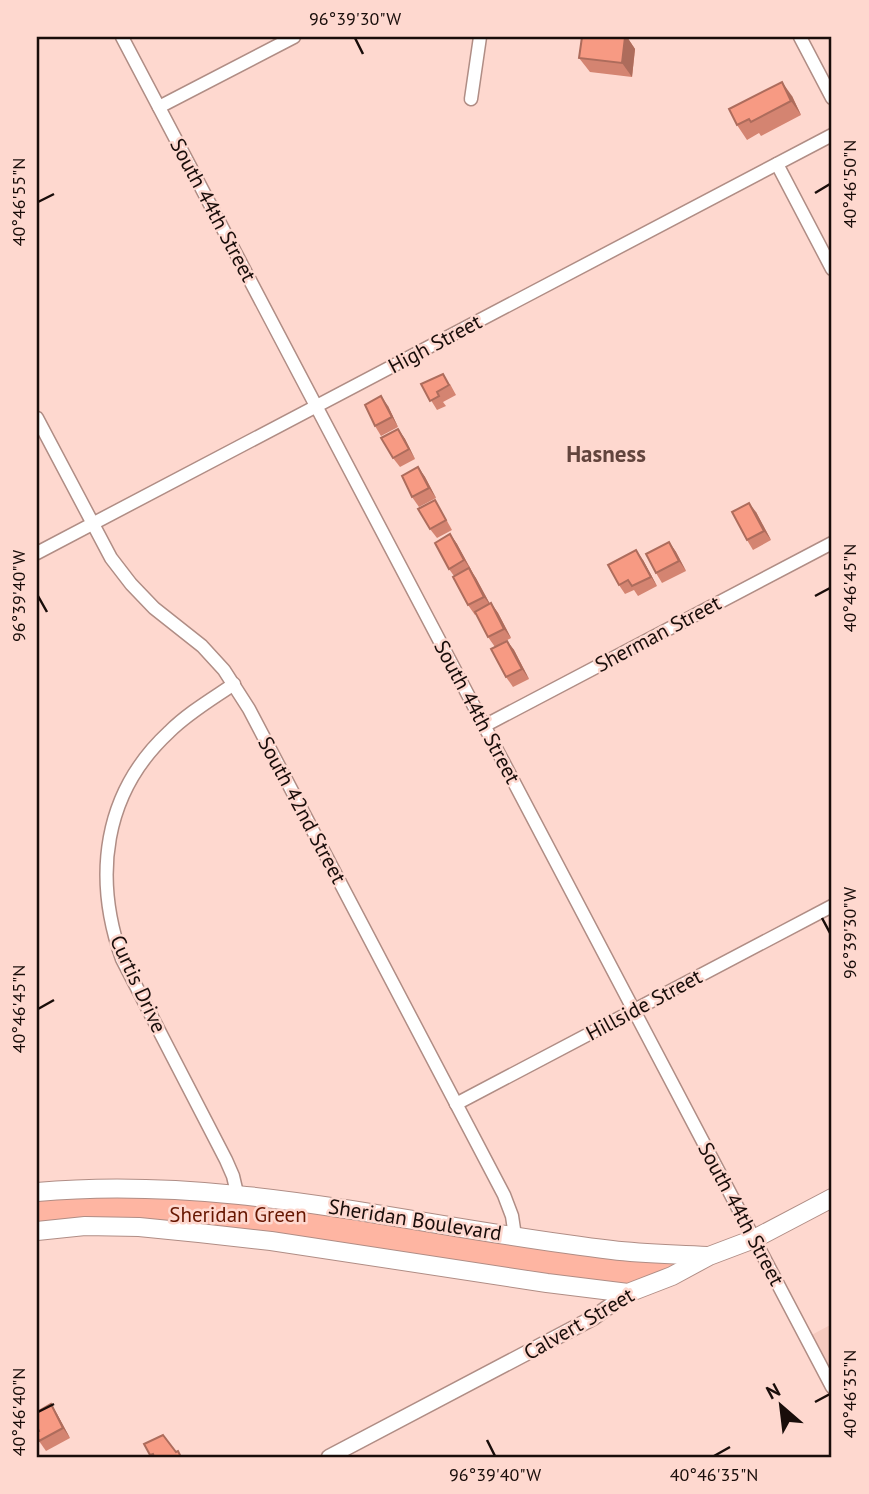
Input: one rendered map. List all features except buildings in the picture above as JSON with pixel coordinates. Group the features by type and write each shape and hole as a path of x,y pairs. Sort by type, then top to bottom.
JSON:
{"main road":[{"name":"Sheridan Boulevard","path":"37,1192 86,1188 237,1193 611,1250 709,1256"},
{"name":"Calvert Street","path":"628,1293 754,1238 832,1198"},
{"name":"Sheridan Boulevard","path":"37,1231 85,1226 139,1227 199,1233 628,1293"}],"street":[{"name":"South 44th Street","path":"122,37 832,1387"},
{"path":"159,107 294,37"},
{"path":"471,99 480,37"},
{"path":"800,37 832,98"},
{"name":"High Street","path":"37,553 832,135"},
{"path":"777,164 832,269"},
{"name":"South 42nd Street","path":"37,418 111,558 154,608 202,646 234,684 249,709 504,1195 512,1216 515,1236"},
{"name":"Sherman Street","path":"484,726 832,543"},
{"name":"Curtis Drive","path":"234,684 168,733 148,755 134,776 114,821 105,876 107,906 122,958 226,1160 237,1193"},
{"name":"Hillside Street","path":"456,1104 832,906"},
{"name":"Calvert Street","path":"329,1457 584,1324 628,1293"}],"shaded area":[{"path":"832,1324 832,1387 806,1338"}],"green space":[{"name":"Sheridan Green","path":"152,1188 709,1256 628,1293 271,1241 37,1231 37,1192"}],"district":[{"name":"Hasness","path":"606,454"}]}
